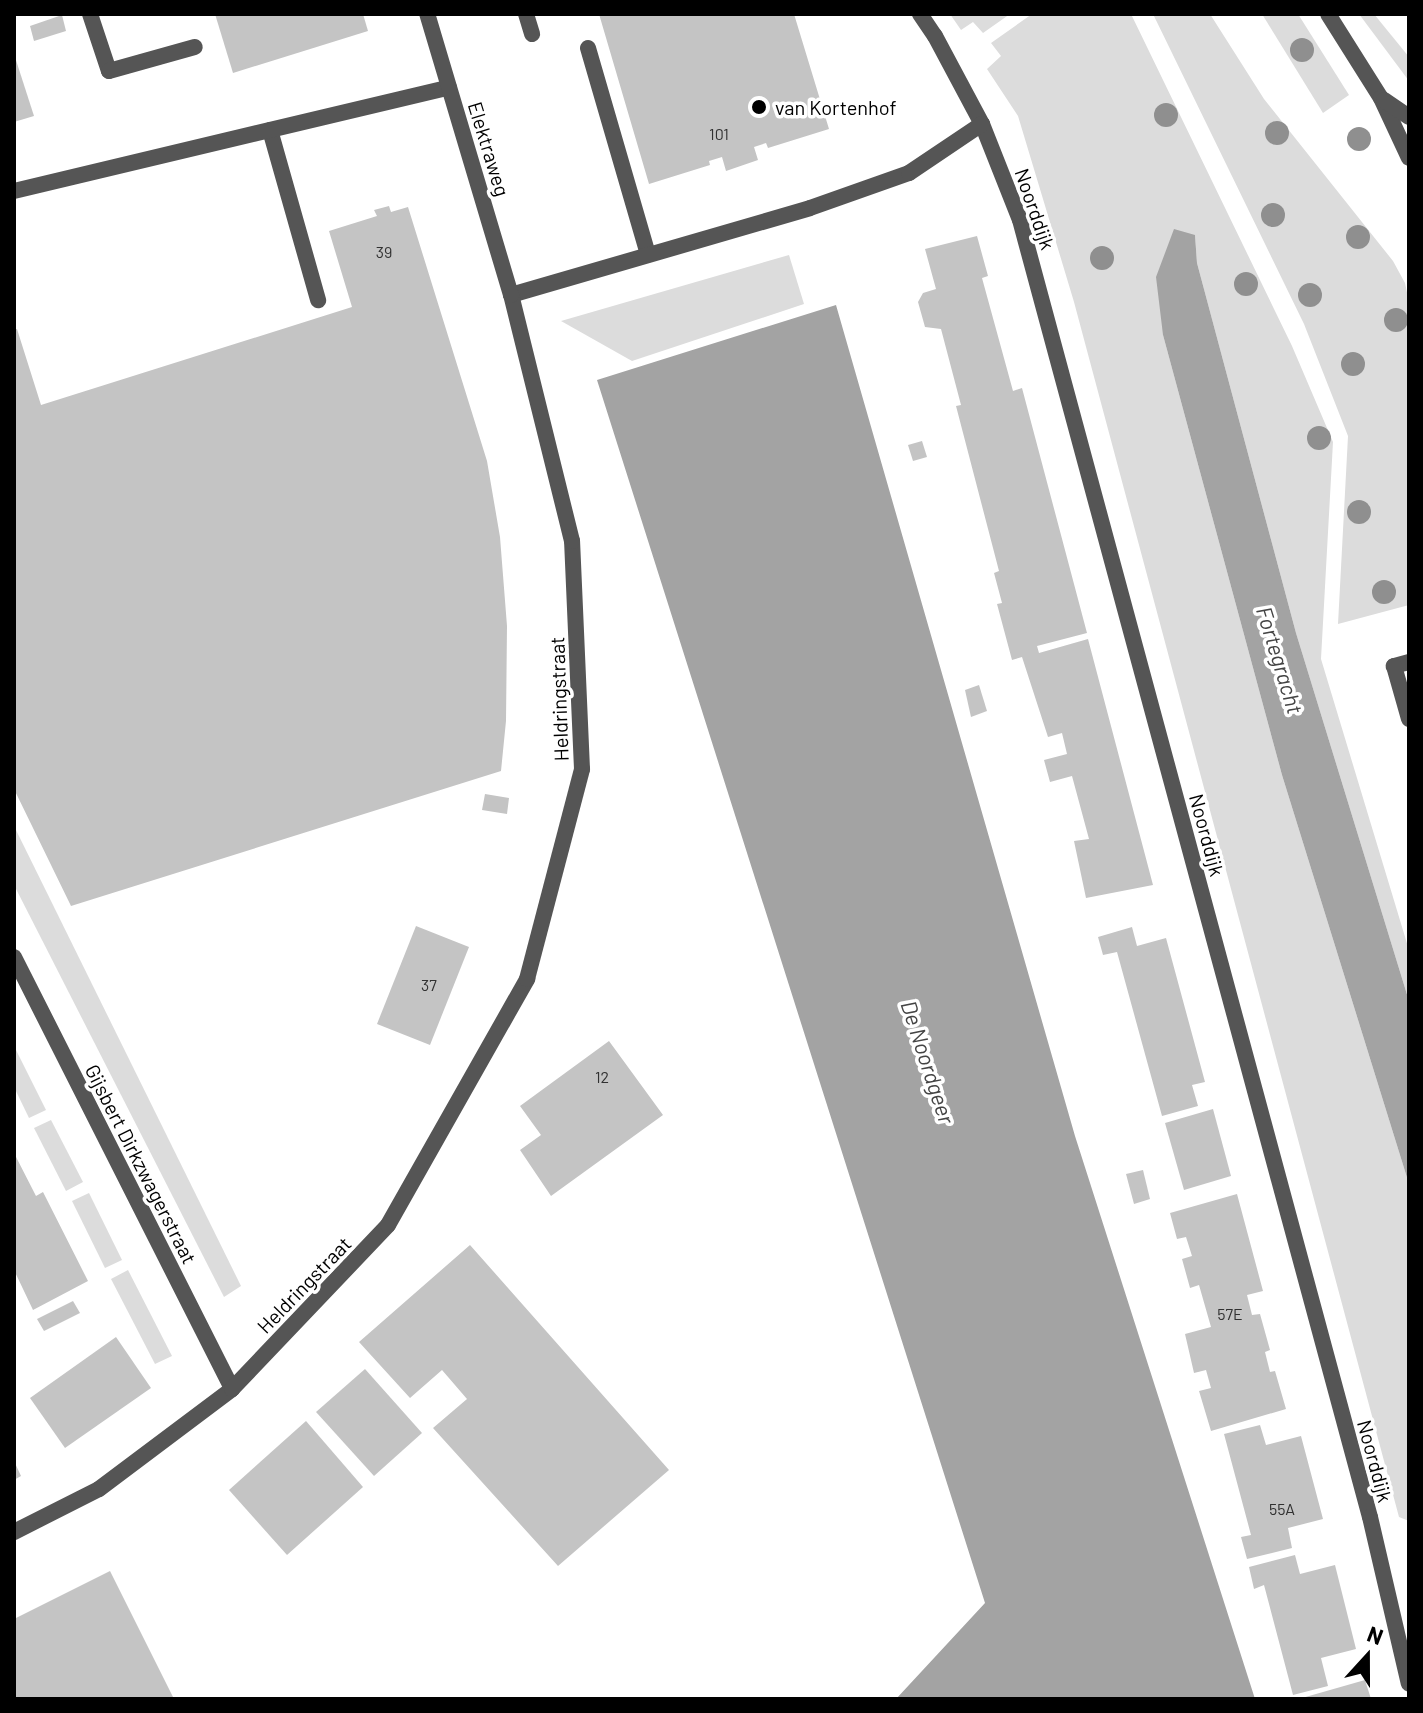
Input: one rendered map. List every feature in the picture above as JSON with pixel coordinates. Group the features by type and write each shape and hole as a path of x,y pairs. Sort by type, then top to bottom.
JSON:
{"street":[{"path":"90,14 109,71 195,47"},
{"name":"Elektraweg","path":"427,14 511,295"},
{"path":"526,14 532,34"},
{"name":"Noorddijk","path":"920,14 943,49 982,124 1020,220 1366,1502 1409,1684"},
{"path":"1328,14 1381,98 1409,158"},
{"path":"588,48 648,254"},
{"path":"14,191 449,87"},
{"path":"1381,98 1409,117"},
{"path":"511,295 810,208 909,173 982,124"},
{"path":"270,130 318,300"},
{"name":"Heldringstraat","path":"14,1532 99,1489 232,1389 388,1225 527,979 582,769 572,541 511,295"},
{"path":"1409,662 1394,666 1409,719"},
{"name":"Gijsbert Dirkzwagerstraat","path":"14,957 232,1389"}],"shaded area":[{"path":"950,14 1010,14 983,33 973,22 961,30"},
{"path":"1032,14 1131,14 1292,346 1333,442 1321,659 1409,950 1409,1001 1296,633 1197,263 1195,235 1163,335 1282,775 1409,1184 1409,1521 1399,1517 1074,302 1018,116 987,69 1001,56 991,43"},
{"path":"1153,14 1210,14 1264,99 1393,261 1405,283 1409,302 1409,605 1338,624 1348,436 1304,324"},
{"path":"1262,14 1298,14 1349,95 1323,113"},
{"path":"1359,14 1374,14 1409,57 1409,81"},
{"path":"789,255 804,304 632,361 561,321"},
{"path":"14,826 241,1286 224,1297 14,885"},
{"path":"15,1048 46,1110 29,1118 14,1087"},
{"path":"51,1120 83,1182 66,1191 34,1128"},
{"path":"89,1193 122,1260 105,1268 72,1201"},
{"path":"128,1270 172,1356 155,1364 111,1279"}],"water":[{"name":"Fortegracht","path":"1174,229 1195,235 1197,263 1296,633 1409,1001 1409,1184 1282,775 1163,335 1156,277"},
{"name":"De Noordgeer","path":"836,305 1075,1136 1255,1699 896,1699 985,1603 597,380"}],"building":[{"path":"215,14 363,14 368,31 233,73"},
{"path":"599,14 794,14 829,129 768,148 766,143 754,147 758,160 726,171 722,157 709,161 710,165 649,184"},
{"path":"62,15 66,31 34,41 30,26"},
{"path":"14,54 34,116 14,122"},
{"path":"389,206 391,212 408,207 487,461 500,537 507,626 506,721 501,771 71,906 14,789 14,330 17,329 41,405 352,307 329,231 377,216 374,210"},
{"path":"977,236 988,276 982,278 1013,391 1022,388 1087,633 1037,646 1039,653 1088,639 1153,885 1086,898 1074,841 1089,839 1072,776 1050,782 1044,760 1067,754 1062,733 1048,737 1022,657 1012,660 997,604 1002,603 994,573 999,571 956,406 961,405 941,329 925,327 918,302 923,293 936,289 925,249"},
{"path":"922,441 927,457 913,461 908,445"},
{"path":"979,685 987,711 971,717 965,690"},
{"path":"485,794 509,798 507,814 482,810"},
{"path":"416,926 469,947 430,1045 377,1024"},
{"path":"1132,927 1137,946 1166,938 1205,1082 1192,1085 1198,1106 1162,1116 1117,952 1103,955 1098,937"},
{"path":"609,1041 663,1115 551,1196 520,1150 541,1135 520,1106"},
{"path":"1213,1109 1231,1176 1184,1190 1165,1123"},
{"path":"14,1153 36,1196 43,1192 88,1281 33,1310 14,1270"},
{"path":"1143,1170 1150,1199 1134,1204 1126,1174"},
{"path":"1237,1194 1263,1291 1247,1295 1252,1315 1260,1314 1270,1350 1265,1352 1270,1372 1275,1371 1286,1409 1211,1431 1199,1391 1211,1388 1206,1370 1194,1373 1185,1334 1211,1327 1199,1285 1190,1288 1182,1259 1192,1256 1186,1237 1177,1239 1170,1213"},
{"path":"470,1245 669,1470 558,1566 433,1428 467,1399 442,1370 410,1398 359,1342"},
{"path":"73,1301 80,1313 44,1331 37,1319"},
{"path":"116,1337 151,1388 65,1448 30,1398"},
{"path":"365,1369 422,1433 374,1476 316,1412"},
{"path":"306,1421 363,1487 287,1555 229,1490"},
{"path":"1260,1425 1266,1445 1301,1436 1323,1519 1288,1528 1292,1548 1247,1559 1241,1537 1251,1535 1224,1434"},
{"path":"14,1461 21,1476 14,1480"},
{"path":"1295,1555 1300,1574 1335,1565 1356,1649 1321,1658 1328,1686 1293,1695 1264,1585 1254,1589 1249,1567"},
{"path":"110,1571 174,1699 14,1699 14,1619"},
{"path":"1365,1680 1371,1699 1302,1699 1302,1698"}],"place":[{"name":"van Kortenhof","path":"759,107"}]}
